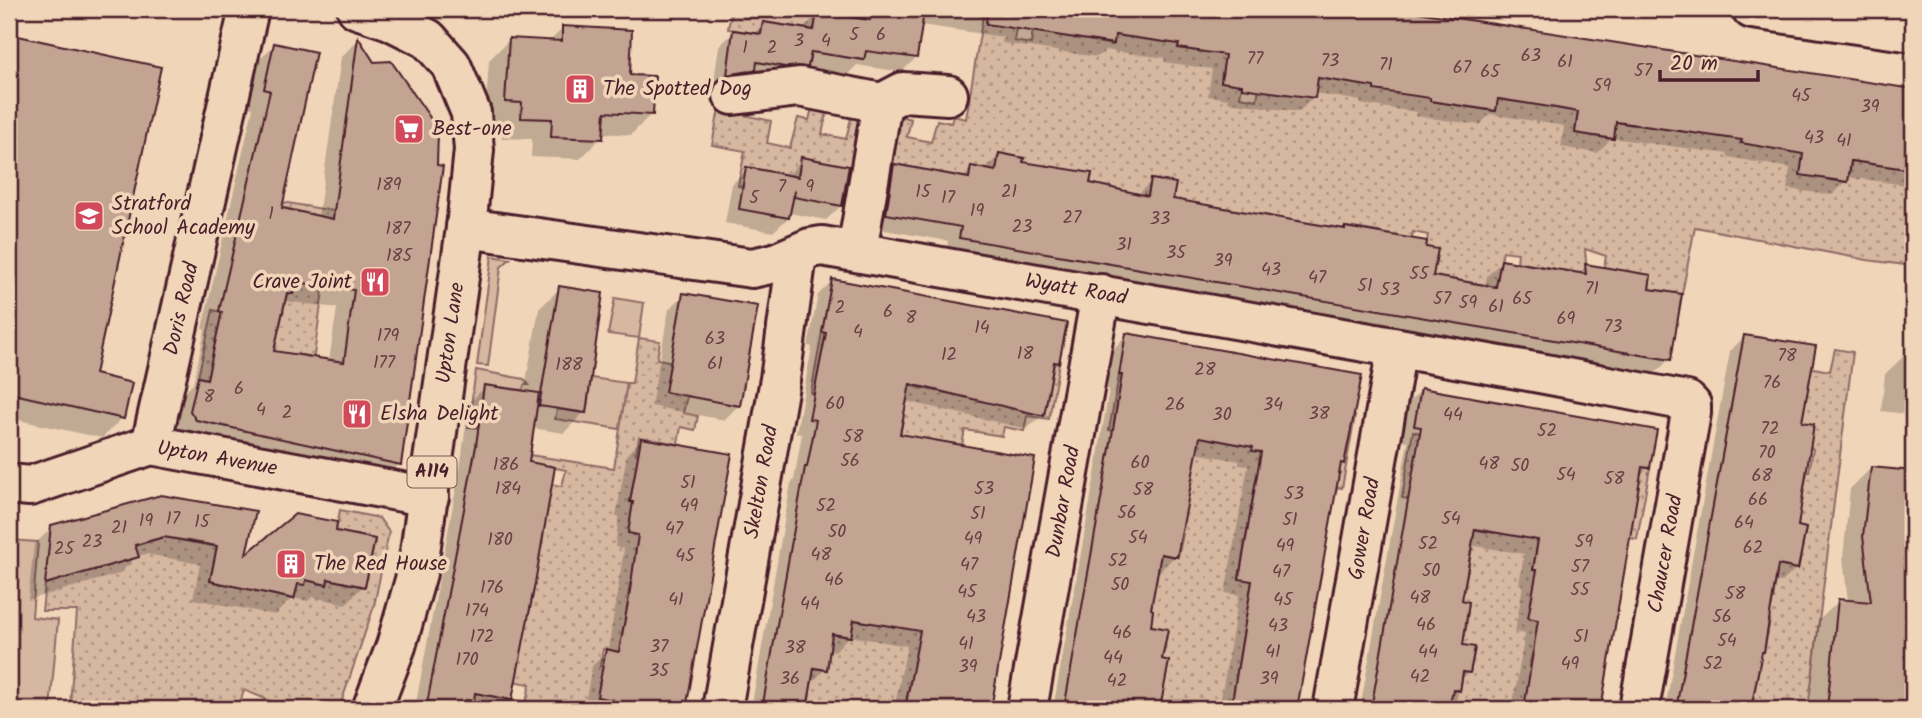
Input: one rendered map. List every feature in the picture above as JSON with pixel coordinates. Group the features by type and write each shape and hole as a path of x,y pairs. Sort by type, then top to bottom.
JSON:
{"street":[{"name":"Doris Road","path":"151,445 248,9"},
{"name":"Upton Lane","path":"357,9 390,20 428,38 451,65 471,113 474,150 466,228 417,573 396,646 372,709"},
{"path":"1752,9 1913,32"},
{"path":"733,95 799,87 882,103 903,92 948,94"},
{"path":"857,251 882,103"},
{"name":"Wyatt Road","path":"466,228 752,268 775,263 810,248 822,246 1687,401"},
{"name":"Skelton Road","path":"722,709 780,379 797,254"},
{"name":"Dunbar Road","path":"1027,709 1101,294"},
{"name":"Gower Road","path":"1333,709 1397,348"},
{"name":"Chaucer Road","path":"1639,709 1691,413 1691,405 1687,401"},
{"name":"Upton Avenue","path":"9,484 30,486 151,445 429,497"}],"shaded area":[{"path":"732,9 872,9 870,20 817,12 814,30 763,22 761,34 728,29"},
{"path":"984,9 992,9 991,19 1009,21 1011,9 1019,9 1014,41 1031,44 1033,29 1050,32 1053,9 1072,9 1068,36 1086,39 1090,9 1101,9 1095,42 1113,45 1119,9 1136,9 1131,37 1143,38 1147,9 1166,9 1179,41 1178,48 1195,51 1209,22 1211,9 1216,9 1214,22 1230,25 1221,82 1242,85 1240,97 1257,100 1268,31 1318,78 1380,47 1374,90 1434,76 1430,101 1495,111 1500,84 1508,85 1506,100 1528,103 1560,77 1556,108 1574,111 1583,49 1587,50 1575,133 1613,139 1616,122 1634,125 1639,92 1746,111 1741,142 1772,147 1837,124 1829,180 1848,182 1852,158 1913,170 1913,266 1867,260 1695,227 1682,294 1656,290 1652,314 1645,313 1651,275 1619,270 1598,305 1606,256 1585,249 1587,274 1551,297 1556,269 1517,262 1518,253 1503,251 1496,287 1433,276 1426,247 1428,235 1413,232 1406,272 1379,232 1345,227 1340,260 1173,199 1175,183 1151,179 1145,210 1119,190 1090,183 1092,173 1021,176 1024,158 999,153 994,182 962,221 965,178 888,163 896,115 911,119 907,137 931,142 937,120 951,123 953,116 966,119"},
{"path":"818,107 828,108 822,134 846,139 852,114 860,116 864,124 857,168 802,157 798,177 747,167 743,187 738,186 745,151 712,145 719,109 771,121 767,143 790,148 798,118 809,120 811,112"},
{"path":"282,202 334,211 302,442 294,440 309,356 293,354 207,379 198,377 213,310 280,325 287,293 293,294 302,256 302,212 280,207"},
{"path":"492,256 510,259 501,267 488,366 477,365"},
{"path":"615,298 644,303 639,338 608,334"},
{"path":"822,332 826,333 818,375 919,341 911,386 956,395 962,365 1048,393 1054,362 1059,363 1049,419 1027,416 1024,431 1004,427 1002,436 965,430 962,445 948,443 969,621 910,681 905,709 807,709 814,668 827,670 828,660 818,632 850,637 854,620 875,623 892,480 904,414 811,393"},
{"path":"639,338 660,341 657,359 708,368 687,396 683,413 698,416 695,430 681,427 678,444 639,437 636,454 690,464 649,488 633,485 630,502 682,511 643,536 630,583 628,596 665,603 619,652 603,649 600,666 652,676 598,697 614,700 612,709 464,709 465,703 430,693 475,693 526,702 530,684 512,681 532,600 549,484 562,486 566,470 515,460 516,453 614,468 627,383 632,383"},
{"path":"1835,349 1853,352 1808,709 1718,709 1721,695 1753,701 1759,667 1729,646 1764,652 1770,620 1735,614 1738,599 1772,605 1777,573 1744,567 1745,559 1798,569 1806,528 1752,518 1798,519 1809,472 1813,449 1771,417 1780,362 1830,371"},
{"path":"476,370 524,379 529,385 524,385 523,390 484,385 480,428 468,427"},
{"path":"1119,375 1122,375 1114,424 1150,431 1183,428 1253,446 1253,451 1276,455 1355,416 1342,488 1262,474 1256,479 1239,578 1252,581 1232,702 1257,709 1159,709 1169,661 1137,655 1138,648 1164,652 1168,629 1151,626 1153,610 1126,605 1156,580 1159,564 1136,550 1178,557 1183,534 1165,531 1132,434 1109,430"},
{"path":"591,378 627,383 620,429 555,419 557,409 586,413"},
{"path":"1413,431 1636,499 1642,467 1650,468 1637,539 1541,523 1533,569 1540,571 1550,622 1532,654 1530,667 1541,669 1524,709 1449,709 1414,682 1460,691 1463,672 1470,673 1475,648 1455,643 1465,636 1469,602 1429,595 1464,590 1472,547 1439,541 1443,524 1494,533 1497,515 1402,498"},
{"path":"340,510 379,518 389,532 374,606 339,709 290,709 244,690 238,709 108,709 70,706 77,611 42,611 45,584 138,557 135,546 164,537 217,547 210,581 294,599 298,584 305,585 306,580 327,585 328,579 365,587 375,539 336,531"},
{"path":"9,540 38,542 32,617 58,620 50,709 9,709"}],"building":[{"path":"872,9 924,12 917,58 866,51 864,60 811,52 808,67 785,67 757,62 756,70 727,75 733,30 761,34 763,22 814,30 817,12 870,20"},
{"path":"987,9 1398,9 1913,89 1913,170 1851,161 1848,182 1800,175 1803,154 1741,143 1742,140 1616,122 1614,139 1575,133 1578,112 1498,99 1496,111 1430,101 1430,98 1318,78 1315,98 1242,88 1242,85 1221,82 1225,55 1178,48 1179,44 1115,35 1114,44 986,24"},
{"name":"The Spotted Dog","path":"562,26 632,30 630,75 655,76 653,115 605,112 603,139 551,137 552,119 521,118 522,103 505,102 509,38 562,41"},
{"name":"Stratford School Academy","path":"9,34 161,67 95,374 132,383 124,419 9,393"},
{"path":"358,37 374,62 391,61 429,116 438,131 437,165 443,166 401,465 196,420 190,411 198,377 207,379 222,312 219,311 270,91 264,89 274,43 316,52 282,208 333,219","holes":["296,282 354,290 344,362 274,351 287,293 293,294"]},
{"path":"999,153 1024,158 1023,162 1092,173 1090,183 1148,196 1151,179 1176,183 1173,199 1427,241 1426,247 1438,249 1433,276 1496,287 1501,260 1586,274 1585,264 1651,275 1649,289 1682,294 1671,360 959,238 961,227 886,214 894,164 969,178 971,166 996,171"},
{"path":"801,157 849,166 842,206 794,197 795,190 789,218 739,209 746,167 798,177"},
{"path":"832,279 1067,323 1059,363 1054,362 1044,416 910,384 900,434 1035,458 991,709 905,709 920,631 854,620 851,637 832,634 827,670 814,668 807,709 762,709 805,467 816,420 809,419 826,333 822,332"},
{"path":"559,286 603,293 586,413 539,406"},
{"path":"683,293 758,306 740,406 665,392"},
{"path":"1126,333 1362,375 1344,464 1341,463 1297,709 1257,709 1232,702 1252,581 1239,579 1261,452 1252,451 1253,447 1200,437 1177,557 1161,554 1151,609 1151,626 1168,629 1162,659 1169,661 1160,709 1064,709 1110,448"},
{"path":"1744,335 1816,346 1802,422 1814,424 1798,526 1806,528 1798,569 1778,565 1764,652 1751,709 1676,709"},
{"path":"484,385 539,393 529,462 555,467 535,583 512,700 475,693 474,701 466,700 464,709 426,709 476,446"},
{"path":"1421,388 1657,430 1650,468 1642,467 1601,709 1524,709 1538,620 1528,618 1537,570 1533,570 1538,540 1475,529 1462,600 1469,602 1463,645 1475,647 1470,673 1463,672 1460,691 1453,689 1449,709 1371,709 1421,427 1414,426"},
{"path":"641,438 732,454 686,709 612,709 614,700 597,697 606,649 619,652 629,597 638,535 628,533 633,502 630,502"},
{"path":"1871,467 1913,471 1913,709 1827,709 1838,599 1871,602 1863,536"},
{"path":"161,495 256,511 246,554 295,514 337,522 336,531 375,539 365,587 328,579 327,585 306,580 305,585 298,584 294,599 210,581 217,546 164,537 135,545 139,557 45,584 51,525"}],"place":[{"name":"The Spotted Dog","path":"580,89"},
{"name":"Best-one","path":"409,129"},
{"name":"Stratford School Academy","path":"89,216"},
{"name":"Crave Joint","path":"375,282"},
{"name":"Elsha Delight","path":"357,414"},
{"name":"The Red House","path":"291,564"}]}
